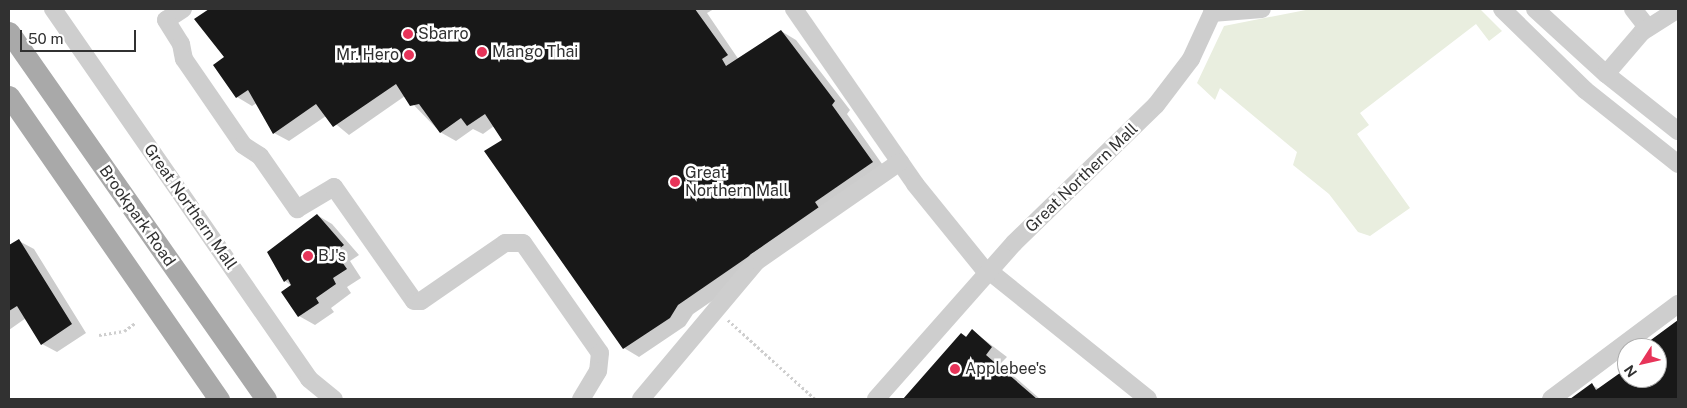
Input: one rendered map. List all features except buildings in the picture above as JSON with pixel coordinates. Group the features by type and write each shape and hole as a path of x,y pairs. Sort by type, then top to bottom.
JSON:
{"main road":[{"name":"Brookpark Road","path":"9,32 266,399"},
{"path":"9,96 219,399"}],"street":[{"name":"Great Northern Mall","path":"52,9 306,374 334,399"},
{"path":"182,9 166,20 181,44 184,60 243,145 262,159 297,209 334,187 414,301 421,301 505,243 523,243 600,353 598,371 581,399"},
{"path":"794,9 900,162 988,272 1148,399"},
{"name":"Great Northern Mall","path":"876,399 988,272 1156,105 1191,58 1213,11 1262,9"},
{"path":"1502,9 1585,90 1678,164"},
{"path":"1535,9 1606,74 1678,131"},
{"path":"1633,9 1648,28"},
{"path":"1606,74 1648,28 1678,9"},
{"path":"640,399 762,257 900,162"},
{"path":"1551,399 1678,304"}],"path":[{"path":"716,309 815,399"},
{"path":"99,335 124,331 135,323"}],"shaded area":[{"path":"1311,9 1480,9 1502,31 1489,41 1476,24 1360,113 1369,125 1357,134 1410,208 1370,236 1358,232 1329,194 1293,165 1297,152 1220,88 1215,100 1197,83 1224,26"}],"place":[{"name":"Sbarro","path":"408,34"},
{"name":"Mango Thai","path":"482,52"},
{"name":"Mr. Hero","path":"409,55"},
{"name":"Great Northern Mall","path":"675,182"},
{"name":"BJ's","path":"308,256"},
{"name":"Applebee's","path":"955,369"}]}
